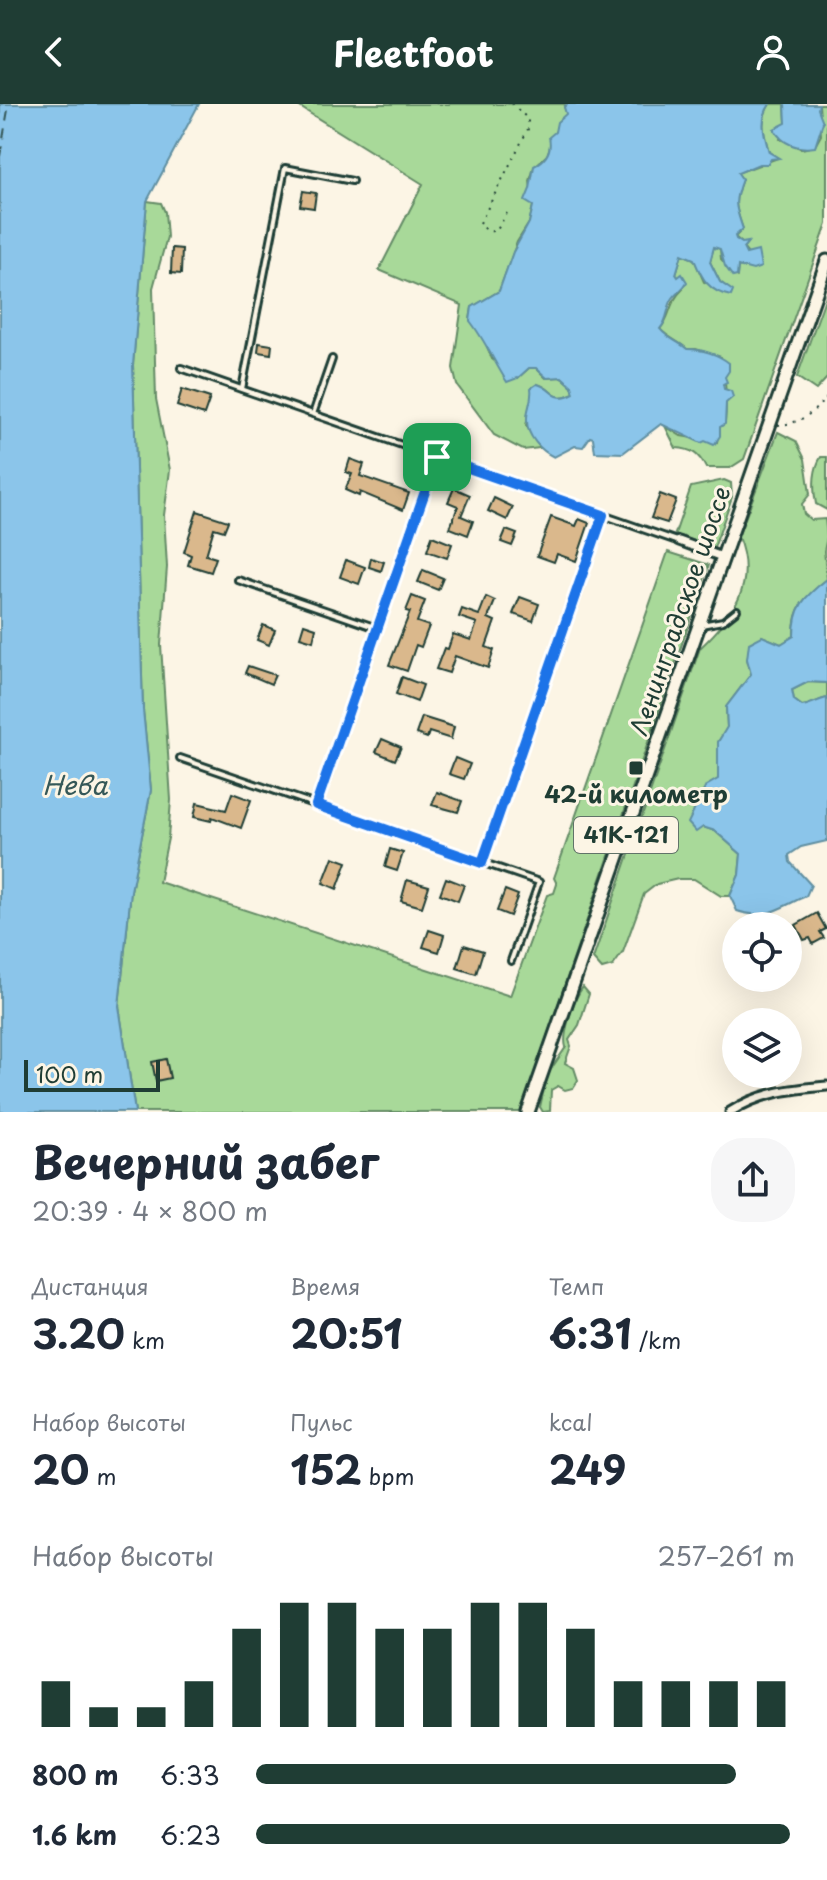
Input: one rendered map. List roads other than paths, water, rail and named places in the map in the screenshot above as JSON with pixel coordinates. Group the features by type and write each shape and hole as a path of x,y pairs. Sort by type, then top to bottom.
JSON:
{"main road":[{"name":"Ленинградское шоссе","path":"528,1112 827,261"}],"street":[{"path":"679,541 722,557"},
{"path":"730,1112 759,1097 784,1090 827,1086"}],"lane":[{"path":"242,389 285,168 352,181"},
{"path":"313,414 332,359"},
{"path":"181,368 679,541"},
{"path":"316,805 437,457"},
{"path":"482,863 603,515"},
{"path":"238,580 377,628"},
{"path":"699,625 723,621 737,610"},
{"path":"180,758 539,882 511,961"}],"water":[{"name":"Нева","path":"0,104 199,104 147,201 133,365 143,710 151,790 131,891 119,1006 135,1112 0,1112"},
{"path":"567,104 770,104 764,116 764,133 769,152 779,158 738,173 742,179 736,199 743,229 735,236 736,239 742,243 748,242 743,248 746,254 758,251 761,267 753,270 738,266 737,276 733,277 725,266 720,249 714,247 710,262 720,282 733,291 731,296 712,288 694,259 682,254 676,274 678,277 682,274 687,282 671,302 660,329 687,349 709,353 729,363 725,377 727,382 723,384 733,397 726,403 725,424 720,427 720,436 714,445 705,441 701,443 661,424 623,453 595,452 593,438 590,437 583,447 575,446 554,457 540,447 529,432 527,417 531,388 537,384 561,397 574,393 572,386 562,377 547,378 536,368 529,368 518,378 507,382 470,321 472,307 499,291 513,252 529,223 533,206 525,201 534,166 547,154 549,137 555,132 557,122 566,114 564,107"},
{"path":"785,104 819,104 823,122 815,147 791,145 777,134 774,129 786,123"},
{"path":"827,579 827,683 808,682 792,690 794,700 802,706 827,698 827,841 801,847 789,855 790,862 811,885 806,896 770,912 740,912 730,896 739,875 741,854 715,831 703,827 696,832 688,823 706,786 718,779 718,742 727,727 726,707 751,674 747,659 749,643 762,636 781,644 794,636 798,610 812,591"}],"place":[{"name":"42-й километр","path":"636,768"}]}
